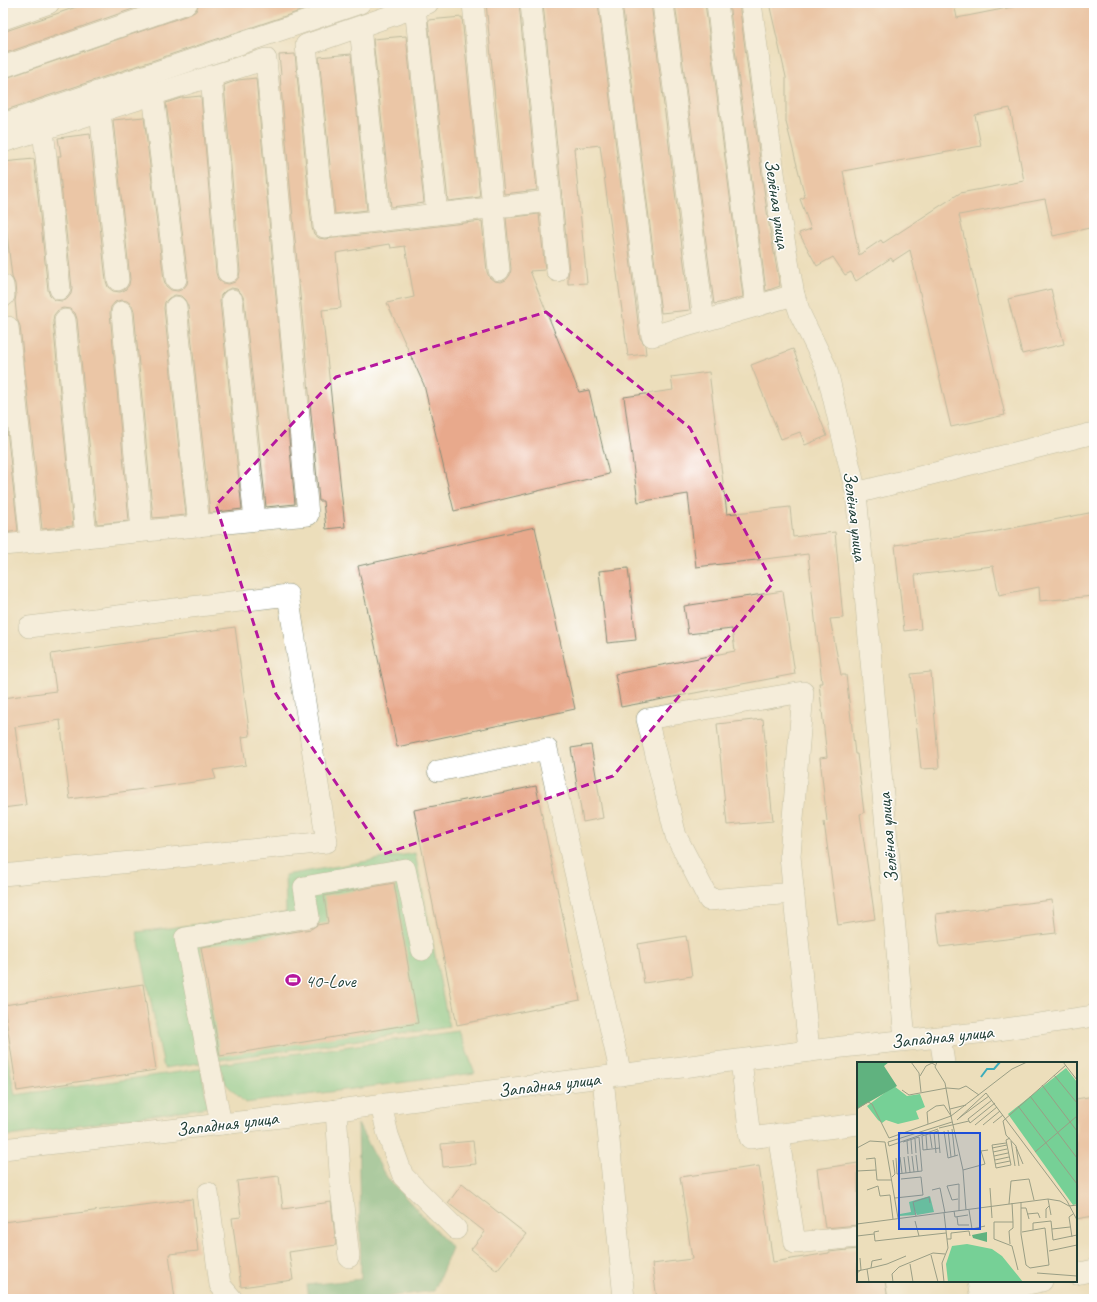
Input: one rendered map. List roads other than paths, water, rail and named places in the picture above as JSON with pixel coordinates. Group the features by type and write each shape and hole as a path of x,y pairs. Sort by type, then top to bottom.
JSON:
{"street":[{"path":"3,19 49,3"},
{"path":"3,67 187,3"},
{"path":"3,124 360,3"},
{"path":"473,3 499,270"},
{"path":"532,3 557,271"},
{"path":"610,3 652,336 794,295"},
{"path":"663,3 704,321"},
{"path":"717,3 756,306"},
{"name":"Зелёная улица","path":"751,3 780,217 794,295 801,316 826,367 856,493 905,1040"},
{"path":"437,214 422,5 306,46 324,227 380,221 437,214 494,207 550,201"},
{"path":"360,27 380,221"},
{"path":"3,142 266,59 308,515 3,545"},
{"path":"211,76 228,272"},
{"path":"153,94 176,279"},
{"path":"100,111 118,280"},
{"path":"43,129 60,289"},
{"path":"232,300 255,520"},
{"path":"176,307 199,526"},
{"path":"122,312 142,531"},
{"path":"65,320 86,537"},
{"path":"8,327 31,542"},
{"path":"856,493 1094,433"},
{"path":"3,875 327,842 288,595 28,627"},
{"path":"794,893 709,900 676,836 647,719 803,692 790,856 794,893 809,1051"},
{"path":"438,771 547,749 612,1076 624,1299"},
{"path":"221,1124 185,938 309,917 304,887 405,869 422,950"},
{"name":"Западная улица","path":"3,1149 221,1124 809,1051 978,1033 1094,1016"},
{"path":"940,1037 944,1062"},
{"path":"741,1060 750,1138 857,1124"},
{"path":"381,1104 388,1135 403,1176 456,1229"},
{"path":"336,1110 341,1188 349,1257"},
{"path":"778,1134 795,1243 857,1237"},
{"path":"208,1193 220,1285 232,1299"},
{"path":"1077,1274 1094,1270"},
{"path":"978,1282 980,1294 1037,1282"}],"place":[{"name":"40-Love","path":"293,980"}]}
